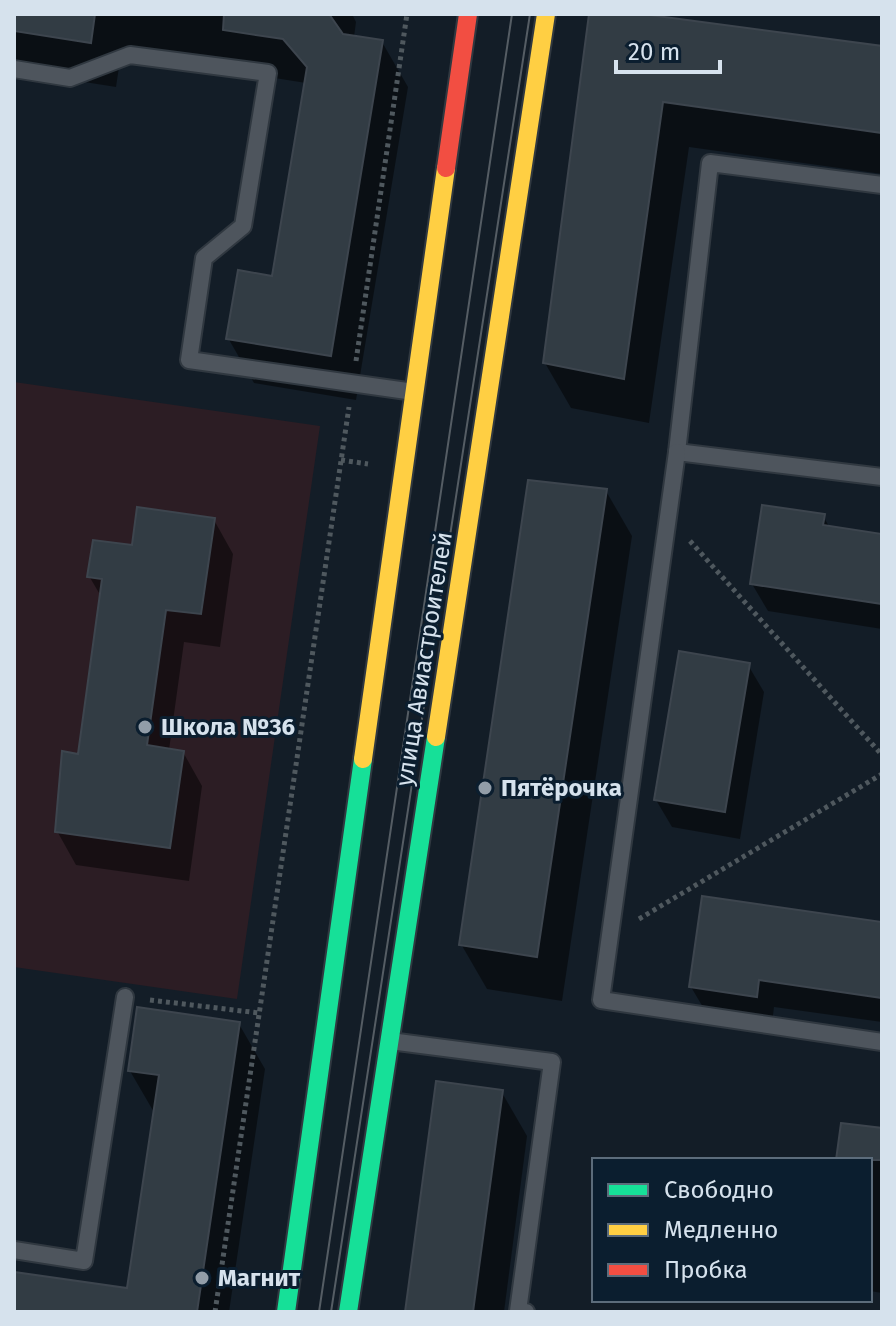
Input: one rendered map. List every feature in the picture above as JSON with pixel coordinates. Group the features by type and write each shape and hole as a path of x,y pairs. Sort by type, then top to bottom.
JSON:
{"main road":[{"name":"улица Авиастроителей","path":"286,1312 468,14"},
{"name":"улица Авиастроителей","path":"348,1312 546,14"}],"lane":[{"path":"14,69 70,78 130,55 268,73 243,226 204,258 189,360 415,393"},
{"path":"882,185 710,163 677,452 601,1000 882,1042"},
{"path":"677,452 882,477"},
{"path":"14,1250 84,1261 125,997"},
{"path":"389,1041 552,1062 518,1311 526,1312"}],"path":[{"path":"215,1312 407,14"},
{"path":"668,517 882,755"},
{"path":"610,936 882,774"},
{"path":"125,997 259,1013"}],"shaded area":[{"name":"Школа №36","path":"14,382 320,426 237,999 14,967"}],"building":[{"path":"14,14 95,14 91,43 14,31"},
{"path":"224,14 329,14 343,34 383,40 331,356 226,339 238,270 272,276 307,67 283,39 223,30"},
{"path":"589,14 642,14 882,46 882,133 663,102 624,379 543,363"},
{"path":"528,480 607,489 537,957 459,945"},
{"path":"762,505 825,514 823,525 882,534 882,604 750,584"},
{"name":"Школа №36","path":"137,507 215,518 201,614 166,610 147,745 184,751 170,848 55,832 62,751 78,754 102,579 87,577 93,540 132,545"},
{"path":"679,651 750,663 725,812 654,800"},
{"path":"702,896 882,922 882,998 759,980 757,997 689,987"},
{"path":"137,1007 240,1022 197,1312 14,1312 14,1272 127,1288 159,1075 128,1071"},
{"path":"436,1081 503,1090 473,1312 405,1312"},
{"path":"841,1123 882,1128 882,1160 836,1158"}],"tram line":[{"path":"319,1312 512,14"},
{"path":"331,1312 530,14"}],"traffic: fast":[{"path":"348,1312 436,737"},
{"path":"286,1312 363,759"}],"traffic: slow":[{"path":"436,737 546,14"},
{"path":"363,759 446,168"}],"traffic: jam":[{"path":"446,168 468,14"}],"place":[{"name":"Школа №36","path":"145,727"},
{"name":"Пятёрочка","path":"485,788"},
{"name":"Магнит","path":"202,1278"}]}
